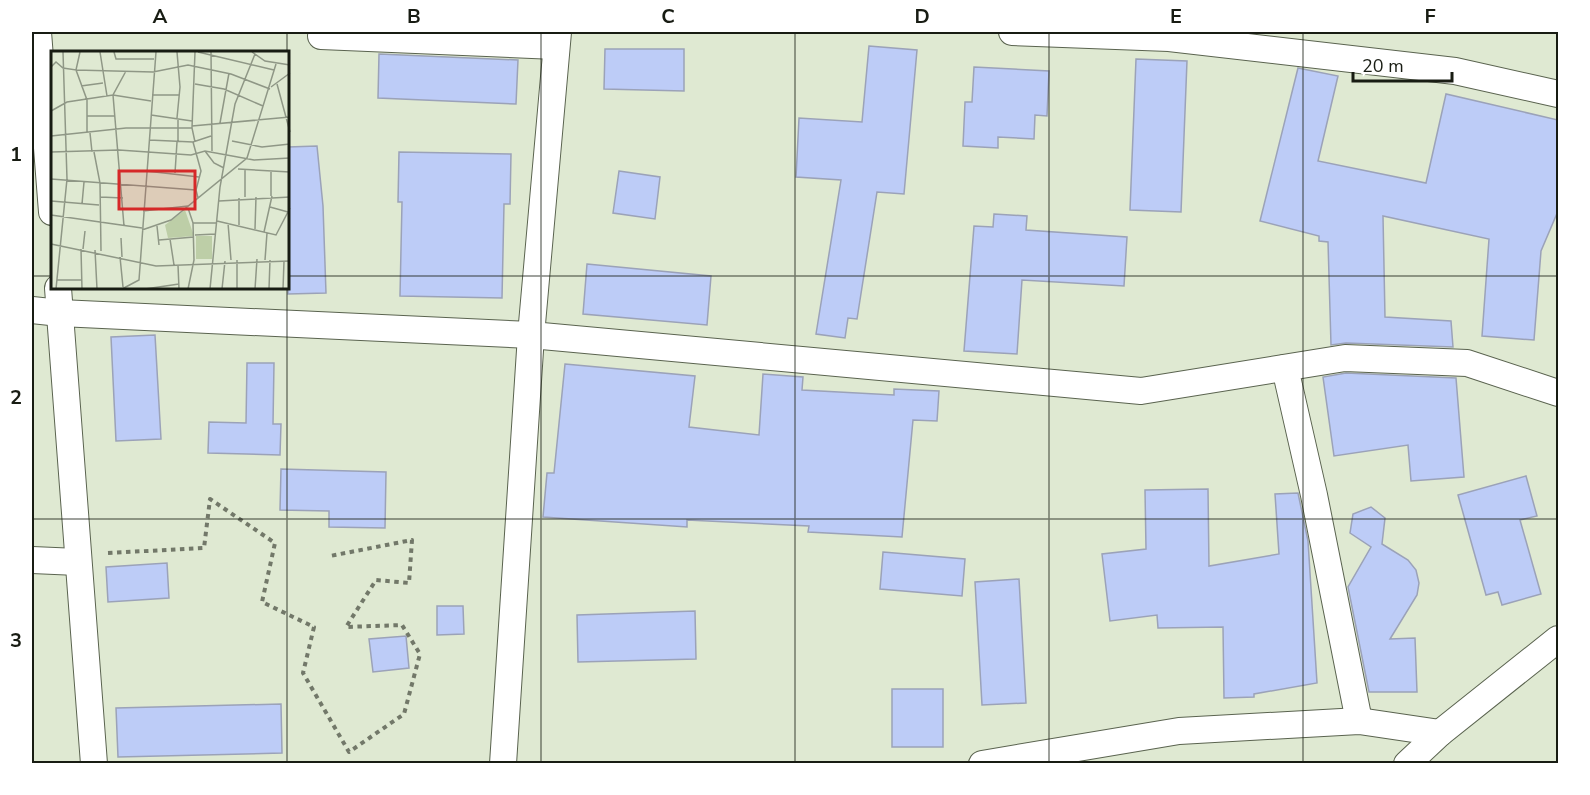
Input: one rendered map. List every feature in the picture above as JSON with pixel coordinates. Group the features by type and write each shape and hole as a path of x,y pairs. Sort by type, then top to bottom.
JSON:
{"street":[{"path":"38,32 51,199"},
{"path":"1012,32 1169,35 1455,71 1558,94"},
{"path":"321,36 557,39 531,335 503,764"},
{"path":"58,290 94,764"},
{"path":"32,310 531,335 1142,391 1346,358 1467,363 1558,393"},
{"path":"1285,368 1314,495 1359,721"},
{"path":"32,560 78,562"},
{"path":"1415,760 1440,733 1558,639"},
{"path":"982,764 1013,761 1179,731 1359,721 1440,733"}],"path":[{"path":"78,562 106,553 204,548 210,499 275,543 262,602 314,627 303,673 349,752 404,714 420,654 402,625 346,627 376,580 409,583 412,540 330,556"}],"building":[{"path":"869,46 917,50 904,194 877,192 857,319 848,318 845,338 816,334 841,180 796,177 799,118 862,122"},
{"path":"605,49 684,49 684,91 604,89"},
{"path":"379,54 518,60 516,104 378,98"},
{"path":"1136,59 1187,61 1181,212 1130,210"},
{"path":"974,67 1049,71 1047,116 1035,115 1034,139 998,137 998,148 963,146 965,102 972,102"},
{"path":"1298,68 1338,76 1318,161 1426,183 1446,94 1558,120 1558,211 1541,251 1534,340 1482,336 1489,239 1383,216 1385,317 1451,321 1453,347 1346,343 1331,345 1328,242 1319,241 1319,236 1260,221"},
{"path":"317,146 323,206 326,293 288,294 290,290 290,147"},
{"path":"399,152 511,154 510,204 504,204 502,298 400,296 402,202 398,202"},
{"path":"619,171 660,177 655,219 613,213"},
{"path":"994,214 1027,216 1026,230 1127,237 1124,286 1022,280 1017,354 964,351 974,226 993,227"},
{"path":"587,264 711,276 707,325 583,314"},
{"path":"155,335 161,439 116,441 111,337"},
{"path":"247,363 274,363 273,424 281,424 280,455 208,453 209,422 246,423"},
{"path":"565,364 695,376 689,427 759,435 763,374 803,377 802,390 894,395 894,389 939,391 937,421 913,420 902,537 808,532 809,526 687,520 687,527 543,517 547,473 554,473"},
{"path":"1346,373 1456,378 1464,477 1411,481 1408,445 1334,456 1323,377"},
{"path":"281,469 386,472 385,528 329,527 329,511 280,510"},
{"path":"1526,476 1537,516 1520,520 1541,594 1502,605 1498,592 1486,595 1458,495"},
{"path":"1208,489 1209,566 1279,554 1275,494 1298,493 1308,541 1317,683 1254,694 1254,697 1224,698 1223,627 1158,628 1157,615 1110,621 1102,554 1146,549 1145,490"},
{"path":"1371,507 1385,518 1382,544 1408,560 1416,570 1419,583 1417,595 1390,639 1415,638 1417,692 1369,692 1348,587 1371,547 1350,533 1353,514"},
{"path":"883,552 965,559 962,596 880,589"},
{"path":"167,563 169,598 108,602 106,567"},
{"path":"1019,579 1026,703 982,705 975,582"},
{"path":"437,606 463,606 464,634 437,635"},
{"path":"695,611 696,659 578,662 577,615"},
{"path":"406,636 409,668 373,672 369,639"},
{"path":"892,689 943,689 943,747 892,747"},
{"path":"281,704 282,753 118,757 116,708"}]}
